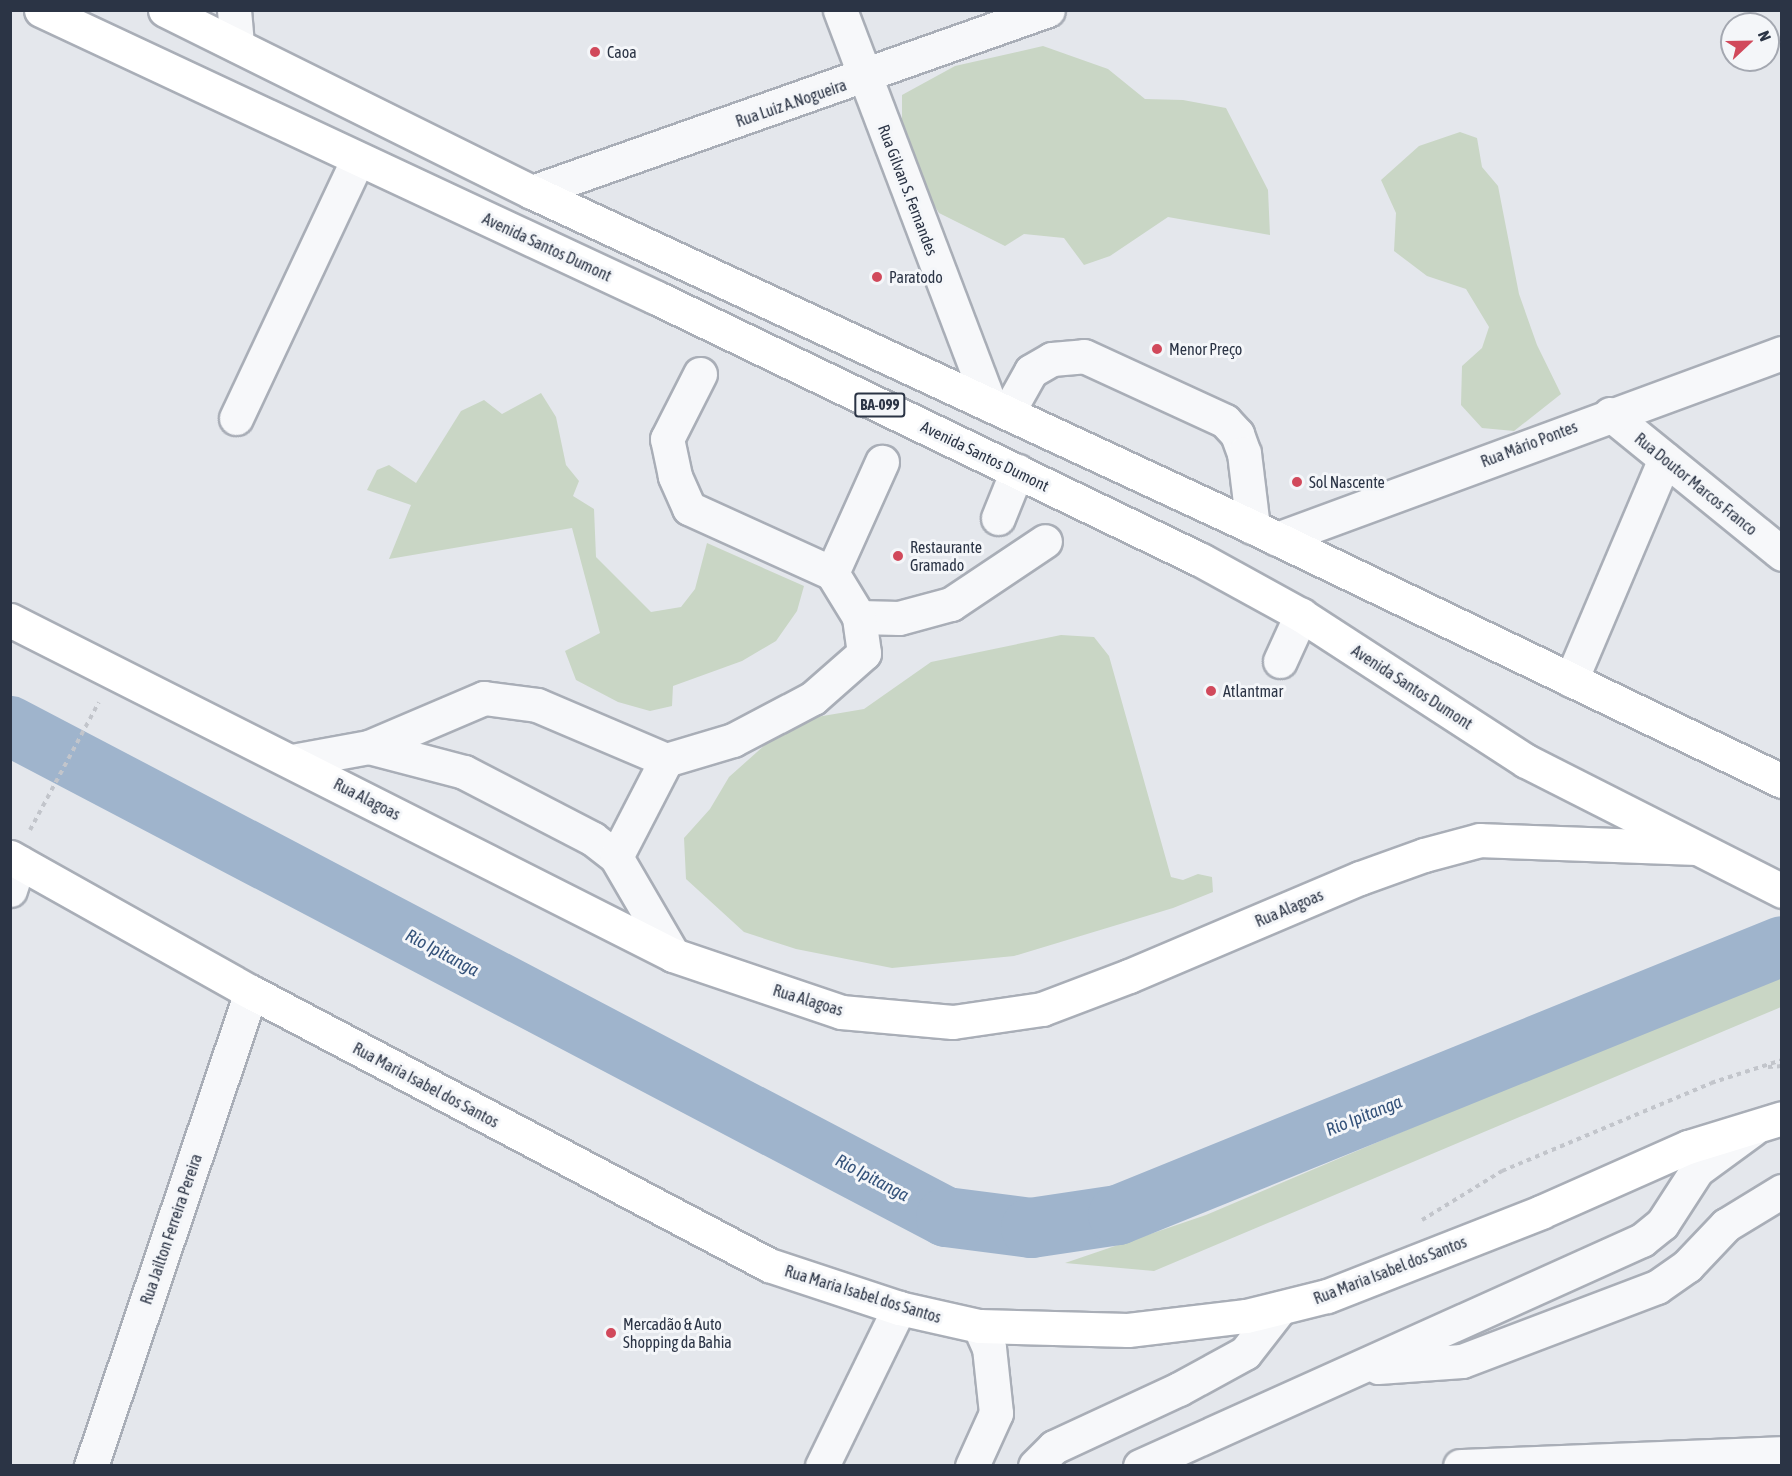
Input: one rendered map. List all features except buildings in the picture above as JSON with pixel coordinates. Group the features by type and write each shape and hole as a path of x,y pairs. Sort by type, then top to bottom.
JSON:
{"main road":[{"name":"Avenida Santos Dumont","path":"41,10 1201,560 1301,615 1526,761 1778,890"},
{"path":"165,10 532,192 1265,533 1782,781"},
{"name":"Rua Alagoas","path":"10,620 673,955 841,1012 953,1022 1042,1009 1130,976 1360,878 1424,855 1480,840 1694,848"},
{"name":"Rua Maria Isabel dos Santos","path":"14,870 769,1265 898,1308 979,1326 1128,1330 1246,1316 1327,1296 1541,1212 1688,1148 1772,1120"}],"street":[{"path":"234,10 237,45"},
{"name":"Rua Gilvan S. Fernandes","path":"840,10 999,408"},
{"name":"Rua Luiz A.Nogueira","path":"532,192 865,77 1048,10"},
{"path":"236,418 358,159"},
{"name":"Rua Mário Pontes","path":"1265,533 1782,353"},
{"path":"999,408 1031,371 1052,359 1084,356 1215,416 1237,434 1265,533"},
{"path":"292,761 369,747 484,698 537,705 666,760 733,740 813,698 864,653 859,617 831,573 689,508 675,476 668,439 700,374"},
{"name":"Rua Doutor Marcos Franco","path":"1610,414 1782,554"},
{"path":"1571,680 1665,459"},
{"path":"831,573 882,462"},
{"path":"998,518 1017,471"},
{"path":"859,617 899,618 951,604 1045,541"},
{"path":"1280,661 1301,615"},
{"path":"369,747 464,772 593,839 616,857 673,955"},
{"path":"616,857 666,760"},
{"name":"Rua Jailton Ferreira Pereira","path":"92,1466 251,992"},
{"path":"1140,1466 1642,1240 1662,1224 1697,1170 1772,1120"},
{"path":"1357,1368 1462,1361 1658,1287 1687,1266 1726,1225 1782,1191"},
{"path":"822,1466 898,1308"},
{"path":"1035,1466 1054,1447 1179,1389 1245,1353 1280,1308"},
{"path":"972,1466 996,1413 988,1348 979,1326"},
{"path":"1471,1465 1542,1465 1782,1453"}],"path":[{"path":"30,830 99,703"},
{"path":"1420,1221 1502,1171 1691,1092 1782,1060"},
{"path":"1759,1068 1782,1066"}],"green space":[{"path":"1043,46 1108,69 1145,99 1183,100 1226,108 1268,190 1270,235 1168,217 1110,256 1084,265 1064,238 1024,234 1005,246 939,213 922,186 902,134 902,95 955,66"},
{"path":"1460,132 1477,138 1482,167 1498,186 1519,294 1537,345 1561,394 1514,431 1482,428 1461,405 1462,366 1482,348 1489,327 1466,289 1427,276 1394,251 1396,213 1381,180 1419,146"},
{"path":"541,393 556,417 566,465 579,481 573,496 594,509 596,557 651,612 681,607 695,589 707,543 804,586 797,611 776,641 742,661 673,686 672,706 650,711 618,702 576,680 565,651 600,633 572,528 389,559 411,505 367,490 377,470 389,465 416,483 461,411 484,400 502,414"},
{"path":"1061,635 1094,637 1109,656 1171,877 1183,880 1198,874 1212,877 1213,892 1173,908 1014,956 892,968 796,949 744,932 686,879 684,838 710,809 729,777 766,744 805,719 864,709 931,662"},
{"path":"1781,971 1781,1007 1154,1271 1065,1263 1206,1215"}],"waterway":[{"name":"Rio Ipitanga","path":"10,726 946,1217 1031,1228 1118,1215 1782,946"}],"place":[{"name":"Caoa","path":"595,52"},
{"name":"Paratodo","path":"877,277"},
{"name":"Menor Preço","path":"1157,349"},
{"name":"Sol Nascente","path":"1297,482"},
{"name":"Restaurante Gramado","path":"898,556"},
{"name":"Atlantmar","path":"1211,691"},
{"name":"Mercadão & Auto Shopping da Bahia","path":"611,1333"}]}
